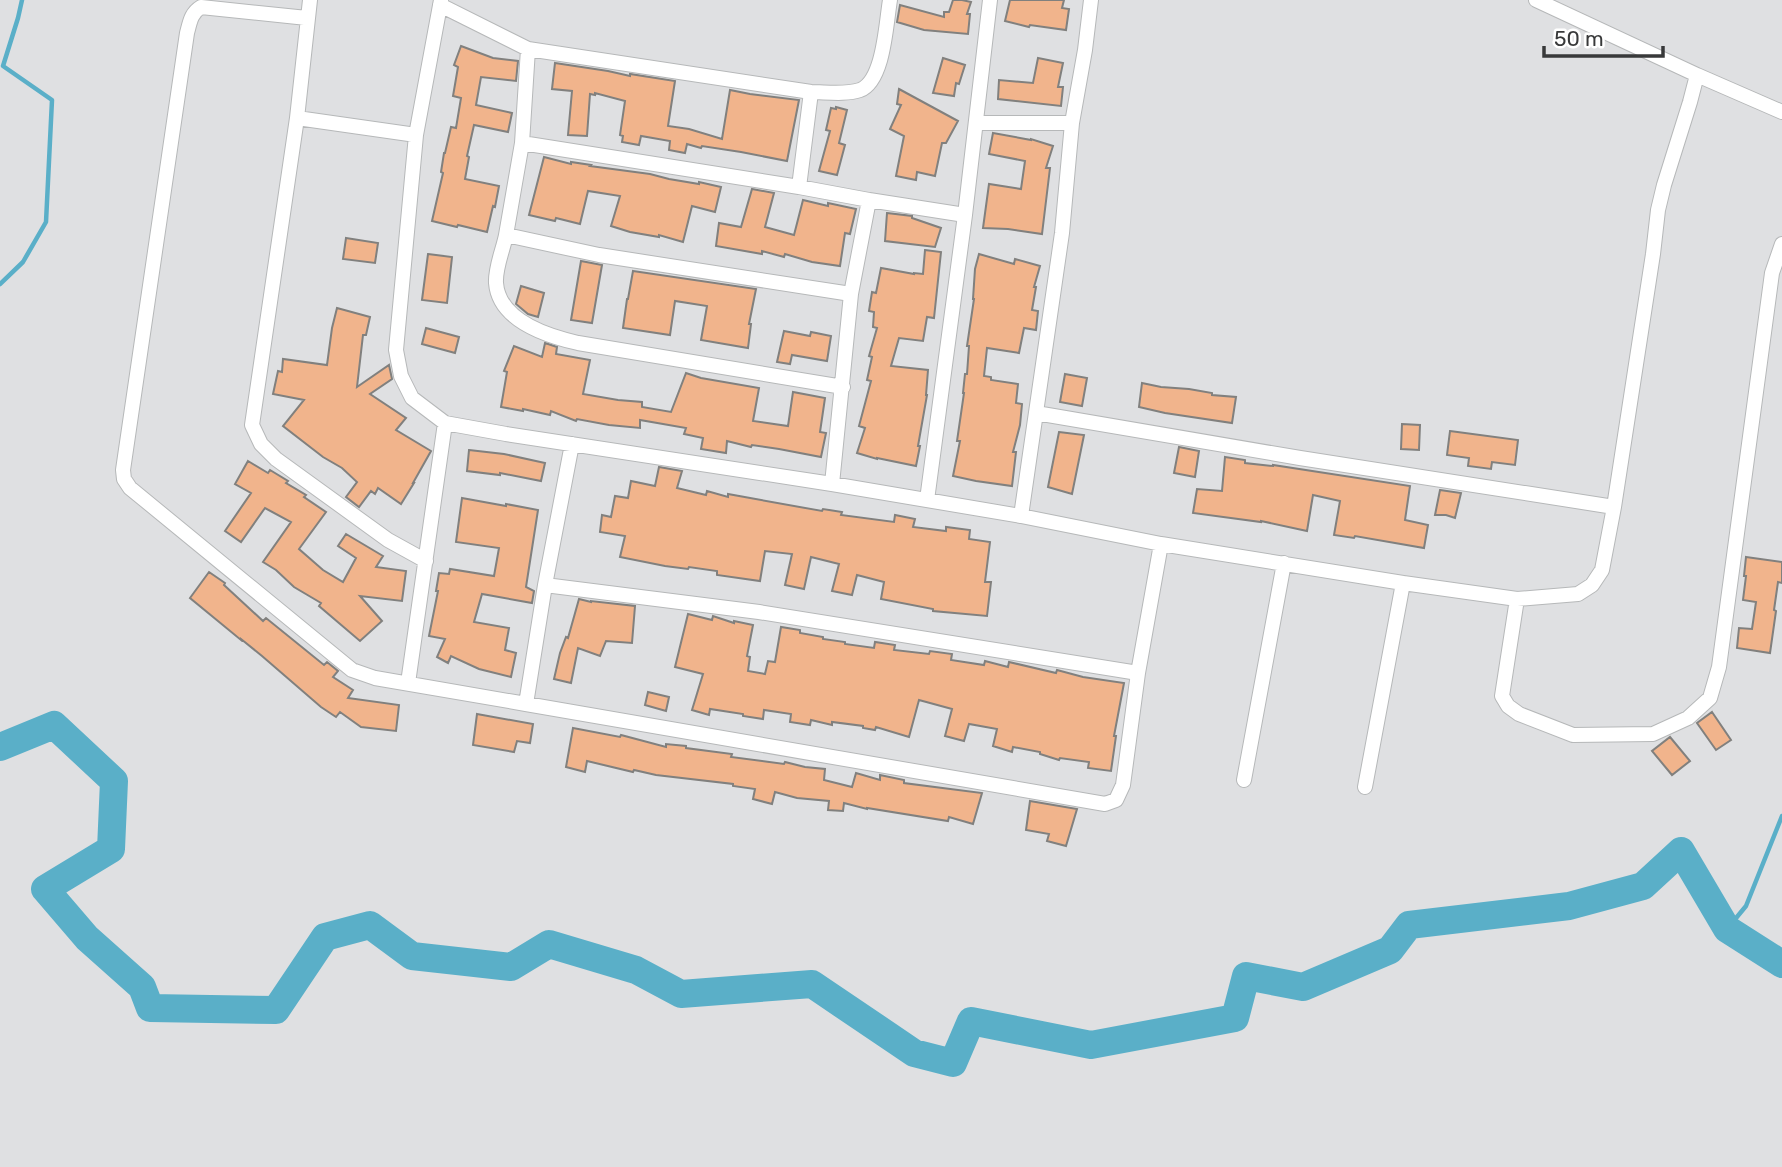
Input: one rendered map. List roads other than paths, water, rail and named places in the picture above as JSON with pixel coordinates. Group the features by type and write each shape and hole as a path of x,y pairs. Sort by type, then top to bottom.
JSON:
{"street":[{"path":"310,0 297,118 252,425 261,444 276,459 388,540 426,561"},
{"path":"890,0 880,62 872,80 862,89 847,92 811,92 528,49 440,3 416,135 396,349 401,376 412,398 445,423 927,500 1161,544 1517,599 1578,594 1592,585 1602,570 1614,507 1658,210 1697,75"},
{"path":"927,500 990,0"},
{"path":"1021,516 1062,233 1072,123 1091,0"},
{"path":"1536,0 1782,112"},
{"path":"307,18 201,8 195,11 191,19 122,471 131,488 352,670 375,678 1105,804 1116,800 1124,785 1139,673 1161,544"},
{"path":"528,49 522,143 496,280 498,296 505,308 523,322 553,337 578,344 843,387"},
{"path":"799,187 811,92"},
{"path":"297,118 416,135"},
{"path":"975,123 1072,123"},
{"path":"522,143 965,215"},
{"path":"832,484 851,294 869,200"},
{"path":"506,235 599,255 851,294"},
{"path":"1517,599 1502,695 1508,706 1519,714 1573,735 1653,734 1688,718 1710,698 1719,667 1772,273 1782,244"},
{"path":"1036,414 1614,507"},
{"path":"408,683 445,423"},
{"path":"526,704 572,444"},
{"path":"1244,780 1284,563"},
{"path":"1364,787 1403,583"},
{"path":"545,585 759,611 1139,673"}],"waterway":[{"path":"0,284 23,262 46,222 52,100 3,66 22,0"},
{"path":"0,747 54,725 114,781 111,849 45,889 87,938 142,987 150,1008 276,1010 325,937 370,925 412,956 511,967 549,944 636,970 681,994 812,984 914,1053 953,1063 971,1021 1091,1045 1235,1018 1246,976 1303,987 1390,950 1409,925 1569,906 1643,886 1681,851 1727,929 1782,964"},
{"path":"1727,929 1746,906 1782,816"}]}
